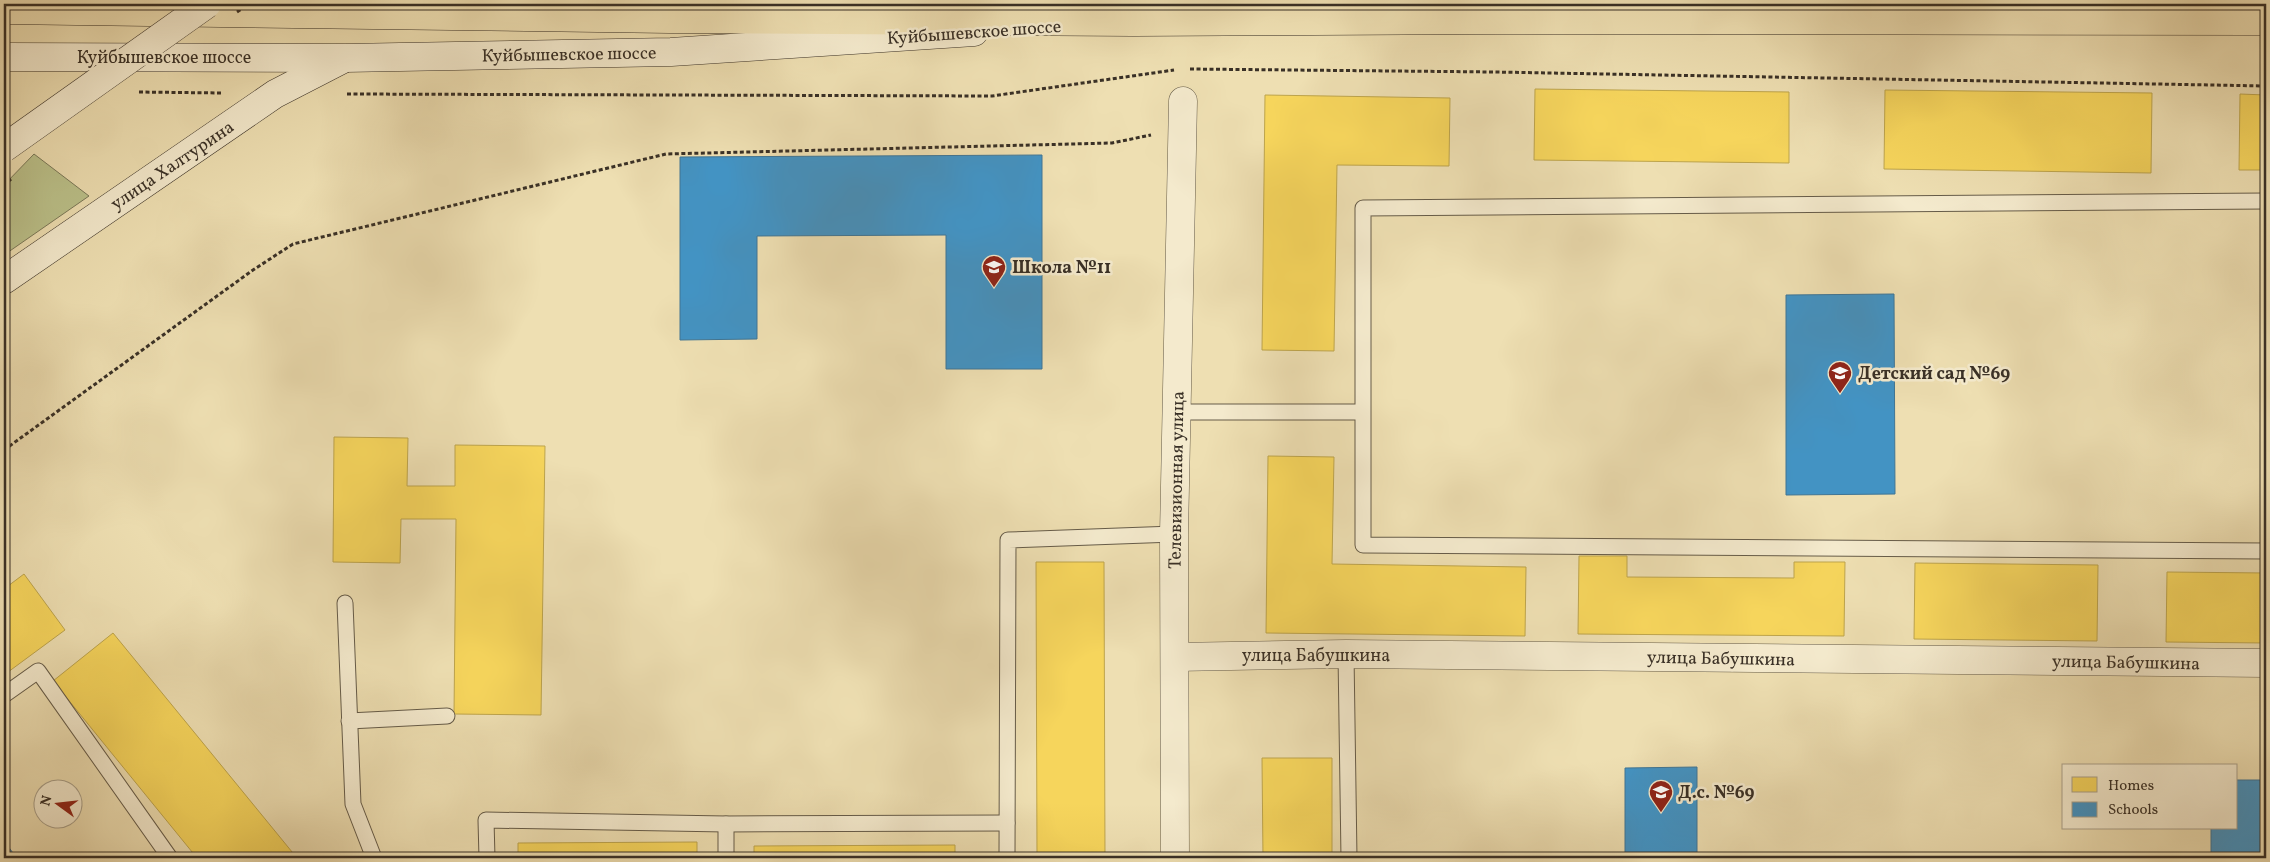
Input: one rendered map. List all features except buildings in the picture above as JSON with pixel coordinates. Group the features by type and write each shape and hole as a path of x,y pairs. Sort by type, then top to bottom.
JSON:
{"main road":[{"name":"Куйбышевское шоссе","path":"4,10 669,19 1134,22 1495,20 2266,21"}],"street":[{"path":"4,148 207,4"},
{"name":"Куйбышевское шоссе","path":"4,57 345,58 671,52 1134,22"},
{"name":"улица Халтурина","path":"4,280 275,94 345,58"},
{"name":"Телевизионная улица","path":"1175,858 1174,534 1183,101"},
{"name":"улица Бабушкина","path":"1175,657 1346,654 2266,663"}],"lane":[{"path":"2266,201 1363,208 1362,412 1363,545 2266,551"},
{"path":"1178,412 1362,412"},
{"path":"1007,858 1008,540 1174,534"},
{"path":"345,603 353,804 374,858"},
{"path":"1346,654 1349,858"},
{"path":"4,695 38,671 170,858"},
{"path":"349,721 447,716"},
{"path":"487,858 486,820 726,824 1006,823"},
{"path":"726,824 726,858"}],"path":[{"path":"337,94 992,96 1178,69"},
{"path":"1188,69 1495,72 2266,86"},
{"path":"130,92 226,93"},
{"path":"4,450 245,276 294,244 666,154 1112,143 1182,129"}],"green space":[{"path":"34,154 89,196 4,255 4,185"}],"place":[{"name":"Школа №11","path":"994,288"},
{"name":"Детский сад №69","path":"1840,394"},
{"name":"Д.с. №69","path":"1661,813"}]}
